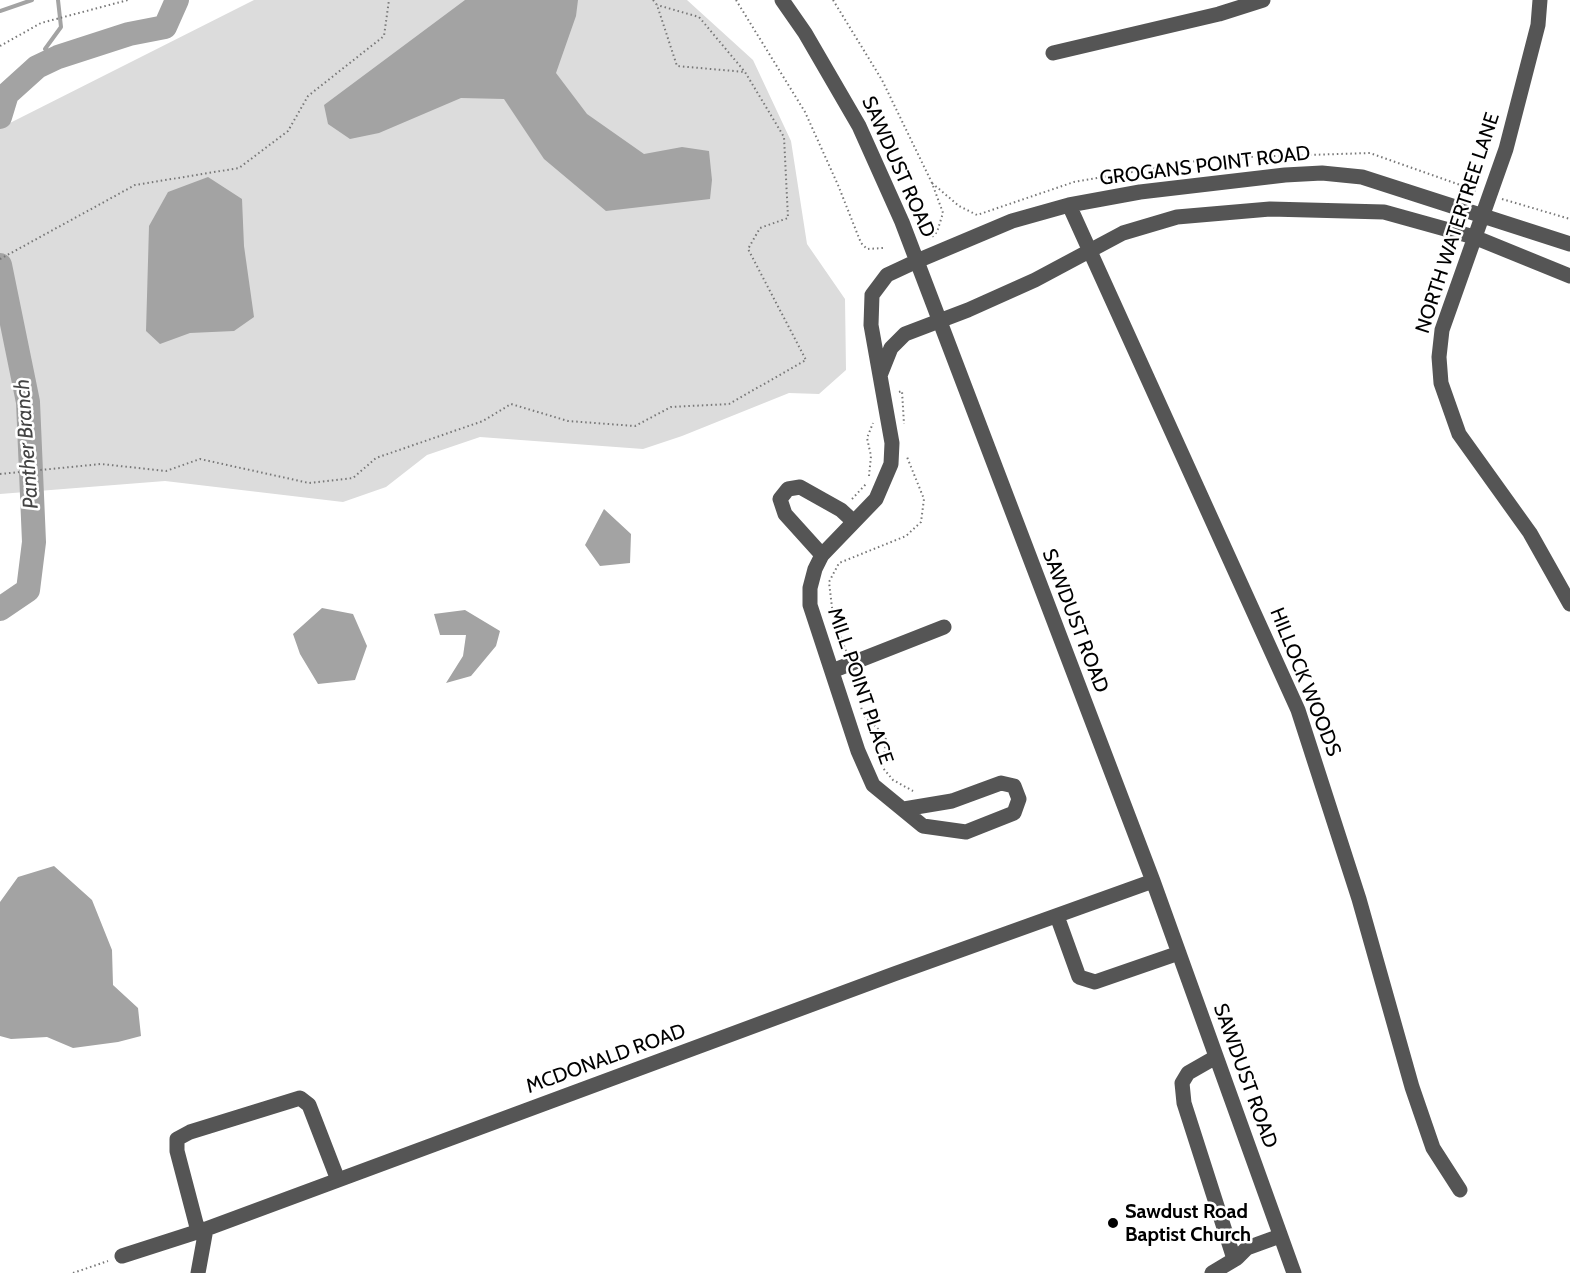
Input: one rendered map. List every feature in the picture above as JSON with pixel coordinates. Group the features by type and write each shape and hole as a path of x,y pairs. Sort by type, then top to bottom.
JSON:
{"street":[{"name":"SAWDUST ROAD","path":"782,0 805,33 860,126 890,193 1153,882 1294,1273"},
{"path":"1053,53 1219,14 1263,0"},
{"name":"NORTH WATERTREE LANE","path":"1540,0 1538,25 1506,149 1442,330 1439,357 1441,383 1459,434 1530,533 1570,604"},
{"name":"GROGANS POINT ROAD","path":"917,261 1012,221 1069,205 1140,192 1239,179 1322,173 1362,177 1570,244"},
{"name":"HILLOCK WOODS","path":"1069,205 1298,710 1359,899 1412,1087 1433,1148 1460,1190"},
{"path":"881,374 891,348 905,334 1035,280 1123,233 1177,217 1270,209 1384,212 1474,237 1570,276"},
{"name":"MILL POINT PLACE","path":"904,809 952,801 1001,783 1014,786 1019,799 1014,813 966,832 923,826 904,809 890,801 873,785 858,751 810,605 810,588 822,555 876,499 891,464 892,443 871,325 872,295 887,275 917,261"},
{"path":"822,555 785,514 780,499 788,489 800,488 842,510 854,522"},
{"path":"832,671 944,627"},
{"name":"MCDONALD ROAD","path":"122,1256 202,1230 1153,882"},
{"path":"1057,916 1079,977 1095,982 1179,953"},
{"path":"1216,1057 1188,1073 1182,1083 1184,1103 1234,1259"},
{"path":"198,1273 202,1230 177,1151 177,1139 190,1132 300,1098 309,1105 338,1180"},
{"path":"1212,1273 1247,1248 1280,1236"}],"path":[{"path":"0,46 40,23 128,0"},
{"path":"0,259 135,185 239,168 288,131 308,96 384,36 389,0"},
{"path":"653,0 657,5 677,66 745,72"},
{"path":"736,0 805,112 861,243 867,249 883,248"},
{"path":"832,0 882,80 932,183 943,213 937,232 929,240"},
{"path":"0,474 101,464 166,471 200,459 309,483 352,478 376,458 483,421 511,404 568,421 635,426 671,407 729,404 806,360 748,249 760,228 788,218 784,137 745,72 699,17 657,5"},
{"path":"884,393 902,392 904,429"},
{"path":"842,510 868,482 872,456 867,438 874,421"},
{"path":"905,452 924,499 921,522 906,536 838,563 829,582 833,616 858,688 862,716 886,736 883,768 893,780 913,791"},
{"path":"73,1273 122,1256"}],"shaded area":[{"path":"254,0 687,0 753,60 791,141 807,244 845,299 846,370 819,394 789,393 682,436 643,449 480,437 427,455 386,487 343,502 165,481 0,494 0,128"},
{"path":"465,0 578,0 576,16 556,73 587,114 644,154 682,147 709,151 712,180 710,199 606,211 544,159 504,99 461,98 379,133 350,139 328,124 324,105"},
{"path":"208,177 242,199 244,246 254,317 234,331 190,333 160,344 146,331 149,226 168,192"},
{"path":"604,509 631,534 630,563 600,566 585,545"},
{"path":"322,608 353,614 367,646 355,680 318,684 300,654 293,634"},
{"path":"465,610 500,631 496,646 471,676 446,683 463,656 466,635 440,635 434,614"},
{"path":"54,866 92,900 112,950 113,985 138,1008 141,1036 118,1042 73,1048 47,1037 11,1039 0,1036 0,902 18,877"}],"waterway":[{"path":"0,11 32,0"},
{"path":"58,0 61,27 45,49 58,57"},
{"name":"Panther Branch","path":"0,117 7,94 37,67 58,57 129,34 165,27 177,0"},
{"name":"Panther Branch","path":"0,265 28,402 34,542 28,590 0,609"}],"place":[{"name":"Sawdust Road Baptist Church","path":"1113,1223"}]}
